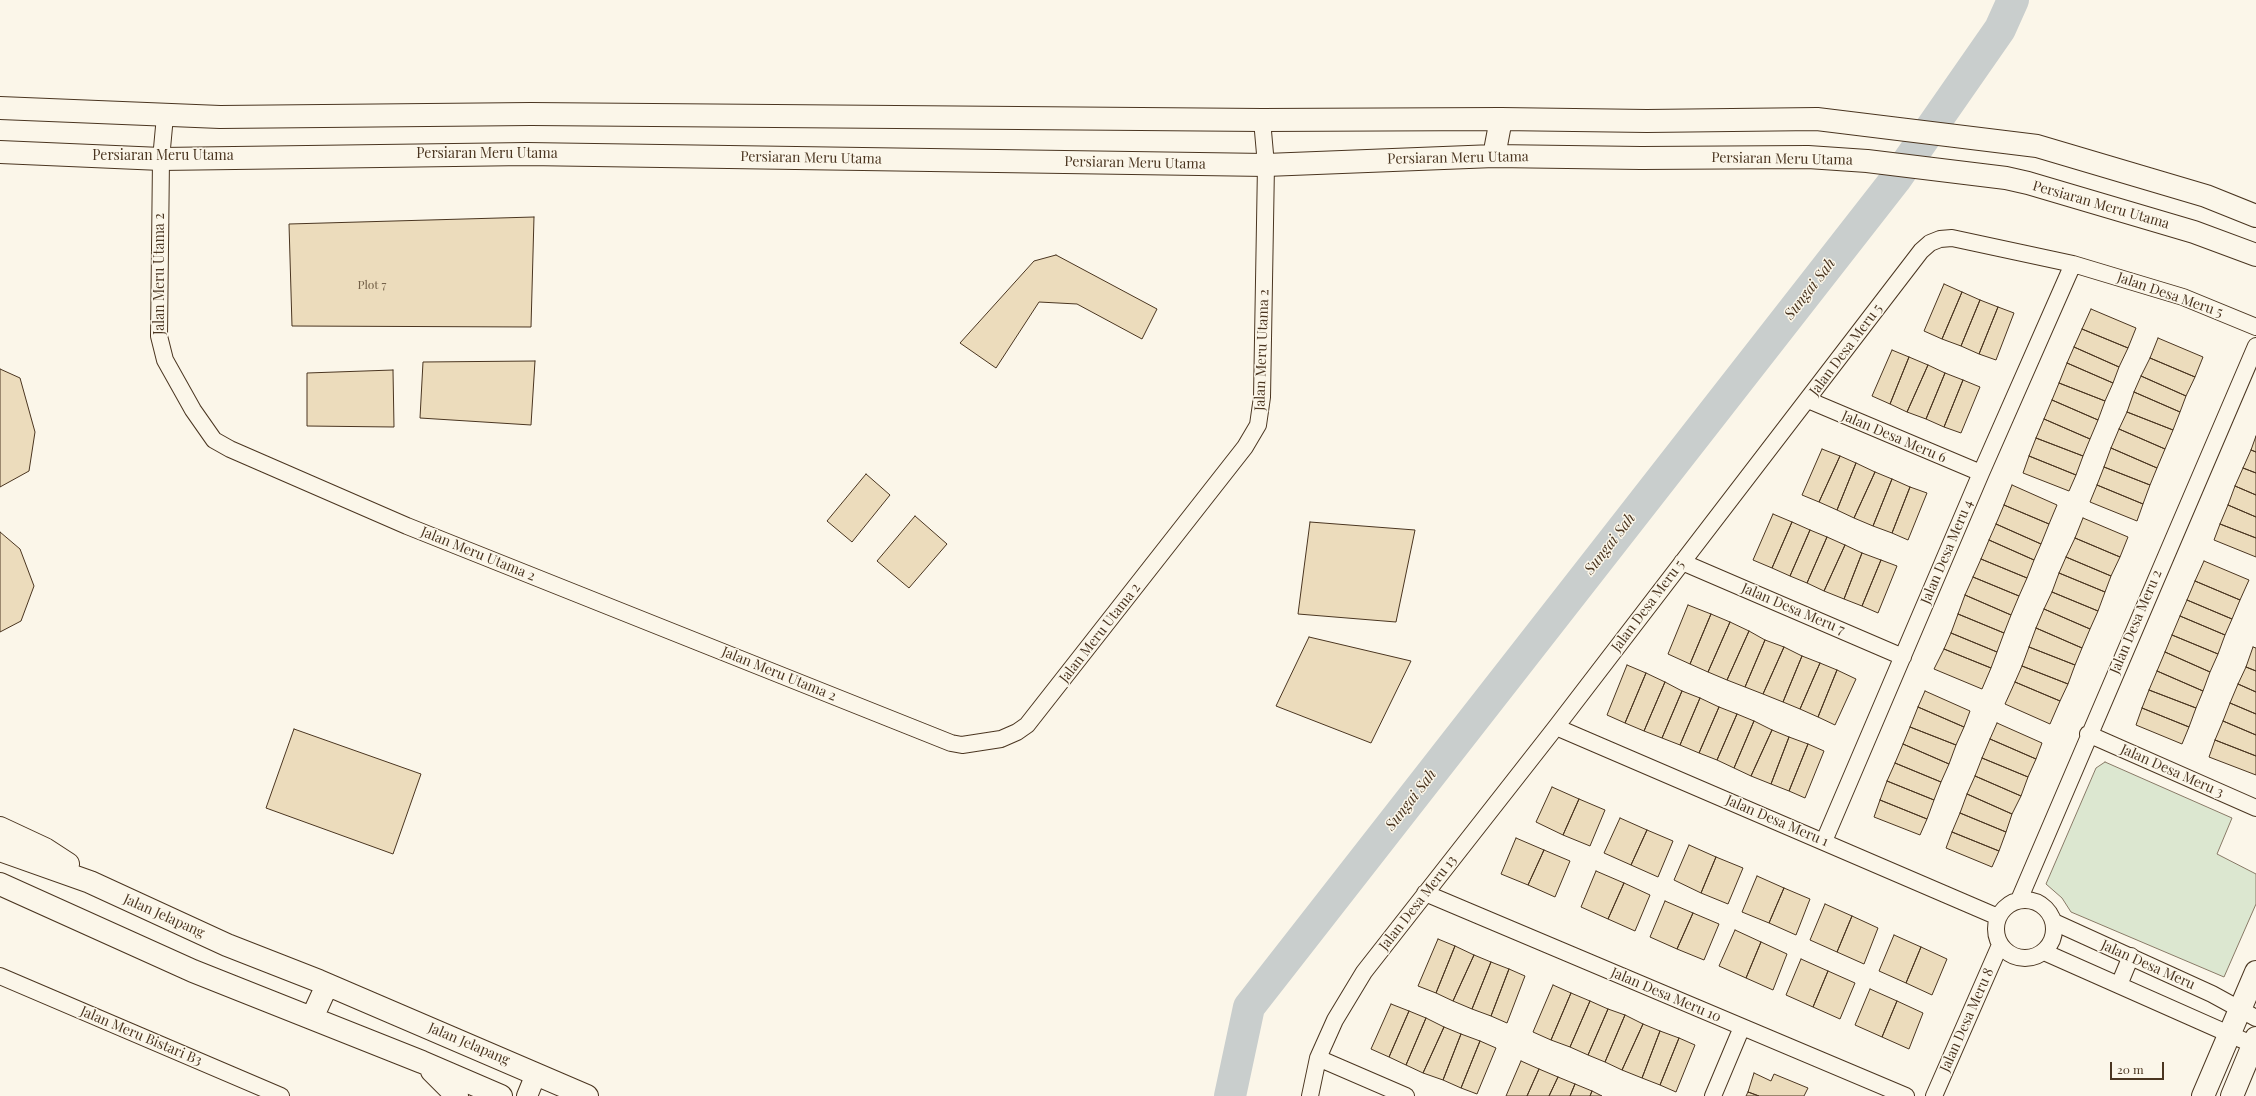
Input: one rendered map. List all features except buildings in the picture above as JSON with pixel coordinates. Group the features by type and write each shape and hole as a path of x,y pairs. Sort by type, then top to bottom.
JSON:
{"main road":[{"path":"0,108 165,116 539,114 1262,120 1501,119 1647,121 1817,119 2037,146 2206,196 2256,216"},
{"path":"1494,156 1501,119"},
{"name":"Persiaran Meru Utama","path":"0,152 161,159 527,154 1266,165 1494,156 1641,158 1771,156 1868,161 2006,178 2028,183 2194,232 2256,255"},
{"path":"0,828 56,856 90,882"},
{"name":"Jalan Jelapang","path":"0,850 90,882 227,944 536,1074 562,1091 587,1096"},
{"path":"0,884 193,971 422,1062 501,1096"},
{"path":"0,888 24,895"},
{"path":"2203,1096 2229,1035 2248,1014 2256,972"},
{"path":"312,1018 327,985"},
{"path":"2232,1096 2255,1043"},
{"path":"422,1062 457,1096"}],"street":[{"name":"Jalan Meru Utama 2","path":"165,116 161,159 159,336 165,360 193,410 214,440 230,449 407,526 951,743 962,745 1001,739 1017,732 1028,724 1245,447 1258,425 1262,397 1266,165 1262,120"},
{"name":"Jalan Desa Meru 5","path":"1556,727 1921,251 1930,243 1940,239 1952,238 2073,264 2184,297 2256,327"},
{"name":"Jalan Desa Meru 4","path":"1824,841 1981,473 2073,264"},
{"name":"Jalan Desa Meru 2","path":"2018,900 2088,734 2256,346"},
{"name":"Jalan Desa Meru 6","path":"1808,400 1981,473"},
{"name":"Jalan Desa Meru 7","path":"1682,562 1903,657"},
{"name":"Jalan Desa Meru 1","path":"1556,727 1998,917"},
{"name":"Jalan Desa Meru 13","path":"1310,1096 1318,1058 1335,1020 1355,985 1556,727"},
{"name":"Jalan Desa Meru 3","path":"2088,734 2256,808"},
{"name":"Jalan Desa Meru 10","path":"1426,893 1906,1096"},
{"path":"2018,900 2036,902 2047,910 2054,922 2053,938 2044,952 2037,956 2020,958 2005,951 2000,945 1995,926 1998,917 2010,903 2018,900"},
{"name":"Jalan Desa Meru","path":"2054,922 2212,994 2248,1014"},
{"name":"Jalan Desa Meru 8","path":"1934,1096 2000,945"},
{"path":"2044,952 2229,1035 2255,1043"},
{"path":"2118,985 2131,956"},
{"name":"Jalan Meru Bistari B3","path":"0,976 281,1096"},
{"path":"1712,1096 1742,1027"},
{"path":"1318,1058 1406,1096"},
{"path":"527,1096 536,1074"}],"green space":[{"path":"2105,762 2232,818 2217,854 2256,874 2256,904 2224,977 2071,912 2062,898 2046,884 2096,768"}],"waterway":[{"name":"Sungai Sah","path":"1230,1096 1249,1007 1895,180 2000,29 2013,0"}]}
